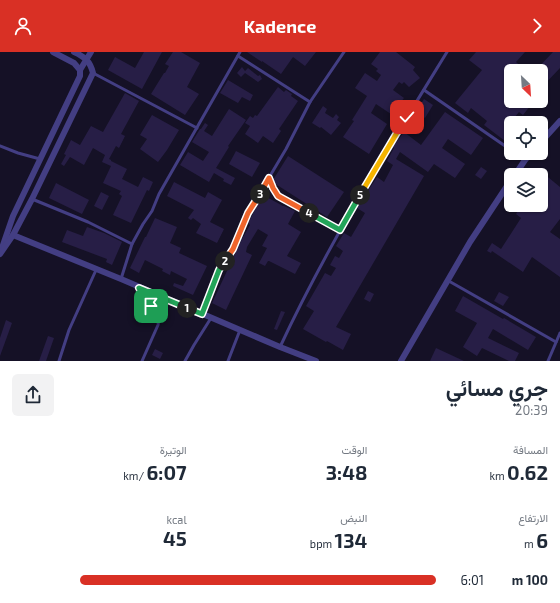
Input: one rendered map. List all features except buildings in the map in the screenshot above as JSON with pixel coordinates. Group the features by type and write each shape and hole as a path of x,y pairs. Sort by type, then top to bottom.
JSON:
{"street":[{"path":"52,52 74,63 80,70"},
{"path":"0,254 13,235 32,199 93,73 87,59 74,52"},
{"path":"0,254 13,216 80,76 80,70 91,52"},
{"path":"66,105 75,110"},
{"path":"548,134 560,121"},
{"path":"520,168 525,160"},
{"path":"401,361 447,280 504,191"},
{"path":"13,235 312,360"}],"lane":[{"path":"202,314 219,270 233,249 248,213 286,149 310,102 344,52"},
{"path":"280,347 298,308 340,230 390,144 447,52"},
{"path":"121,279 132,244 143,224 152,212 159,194 239,54 310,102"},
{"path":"93,73 197,128"},
{"path":"424,90 504,145"},
{"path":"0,146 40,159"},
{"path":"269,178 278,196 340,230"},
{"path":"32,199 88,222 132,244"},
{"path":"59,361 69,330 96,270"},
{"path":"447,280 556,342"},
{"path":"139,288 158,317 158,325 142,361"},
{"path":"185,361 211,318"},
{"path":"228,361 240,330"},
{"path":"548,361 560,333"}],"route":[{"path":"151,306 139,288 202,314 219,270 233,249 248,213 269,178 278,196 340,230 407,117"}]}
